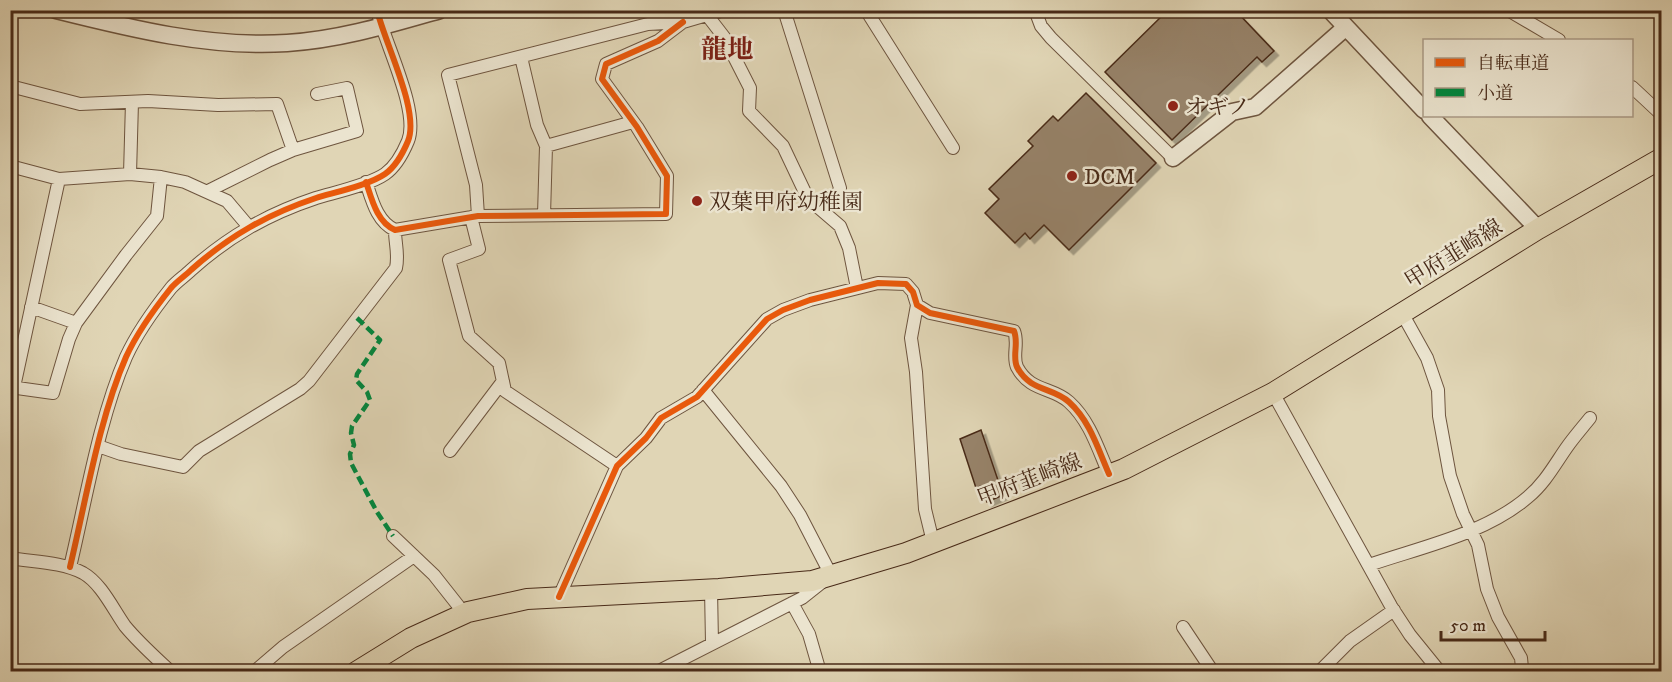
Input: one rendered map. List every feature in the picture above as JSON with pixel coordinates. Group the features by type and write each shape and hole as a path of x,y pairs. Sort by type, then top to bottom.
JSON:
{"main road":[{"name":"甲府韮崎線","path":"356,672 411,638 464,613 527,599 812,581 906,553 1109,474 1187,438 1273,393 1538,229 1662,158"}],"street":[{"path":"56,10 162,35 220,42 288,43 379,19 440,10"},
{"path":"617,466 506,391 499,363 469,336 450,260 479,249 474,216 476,185 448,75 648,24 683,22 724,10"},
{"path":"784,10 840,188 836,199 819,208"},
{"path":"866,10 953,148"},
{"path":"1035,10 1041,26 1051,38 1173,158 1232,112 1255,107 1346,27"},
{"path":"1330,10 1423,108"},
{"path":"1509,10 1557,39"},
{"path":"707,15 724,37 750,88 749,111 783,146 810,203 840,226 849,248 857,288"},
{"path":"70,567 110,399 127,355 147,321 172,287 226,240 249,227 307,201 386,174 408,141 412,126 410,110 379,19"},
{"path":"366,182 377,212 387,226 395,230 474,216 666,214 667,176 633,122 602,79 606,64 658,41 683,22"},
{"path":"521,57 537,125 546,146 544,215"},
{"path":"10,86 80,104 132,102 277,104 293,150"},
{"path":"208,191 293,150 357,131 347,88 317,94"},
{"path":"1633,88 1662,115"},
{"path":"130,174 132,102"},
{"path":"1431,117 1538,229"},
{"path":"546,146 633,122"},
{"path":"10,166 59,179 130,174 161,177 208,191 227,201 249,227"},
{"path":"59,179 12,387 53,393 76,323 158,216 161,177"},
{"path":"99,446 121,454 183,467 199,451 300,389 309,381 396,268 399,255 394,245 395,230"},
{"path":"559,597 617,466 646,438 662,418 697,397 767,319 810,300 878,283 906,284 913,292 917,305 911,338 916,372 925,509 933,542"},
{"path":"917,305 930,313 1014,331 1017,337 1015,359 1018,369 1034,386 1043,391 1058,394 1070,403 1090,429 1109,474"},
{"path":"31,307 76,323"},
{"path":"1402,313 1426,358 1438,390 1439,416 1450,476 1478,544 1486,589 1498,617 1521,658 1520,672"},
{"path":"450,451 503,381"},
{"path":"657,672 802,598 831,575 800,515 781,486 703,390"},
{"path":"1273,393 1394,610 1410,635 1440,672"},
{"path":"1369,565 1472,531 1528,498 1543,482 1590,418"},
{"path":"393,536 434,575 464,613"},
{"path":"254,672 283,647 414,556"},
{"path":"10,558 70,567 85,574 97,584 127,628 171,672"},
{"path":"711,589 712,643"},
{"path":"792,603 809,634 820,672"},
{"path":"1319,672 1350,641 1394,610"},
{"path":"1183,627 1213,672"}],"building":[{"name":"オギノ","path":"1168,10 1235,10 1274,51 1262,62 1257,57 1172,140 1105,72"},
{"name":"DCM","path":"1086,93 1156,163 1069,250 1044,225 1030,239 1025,233 1015,243 985,213 999,199 989,189 1033,146 1028,141 1053,116 1058,121"},
{"path":"981,430 1003,495 987,502 981,486 976,488 960,439"}],"marked path":[{"path":"357,318 380,340 357,374 356,380 367,392 370,400 352,426 354,445 350,454 351,463 377,512 393,536"}],"cycle path":[{"path":"70,567 94,460 116,381 135,339 171,288 205,258 250,227 298,204 378,178 389,171 401,155 408,141 409,113 406,95 377,10"},
{"path":"366,182 379,216 395,230 478,216 666,214 667,176 637,127 602,79 606,64 658,41 683,22"},
{"path":"559,597 617,466 646,438 661,418 697,397 767,319 810,300 878,283 906,284 913,292 917,305 930,313 1014,331 1015,358 1022,375 1028,381 1069,402 1083,418 1109,474"}],"place":[{"name":"オギノ","path":"1173,106"},
{"name":"DCM","path":"1072,176"},
{"name":"双葉甲府幼稚園","path":"697,201"}],"district":[{"name":"龍地","path":"727,49"}]}
